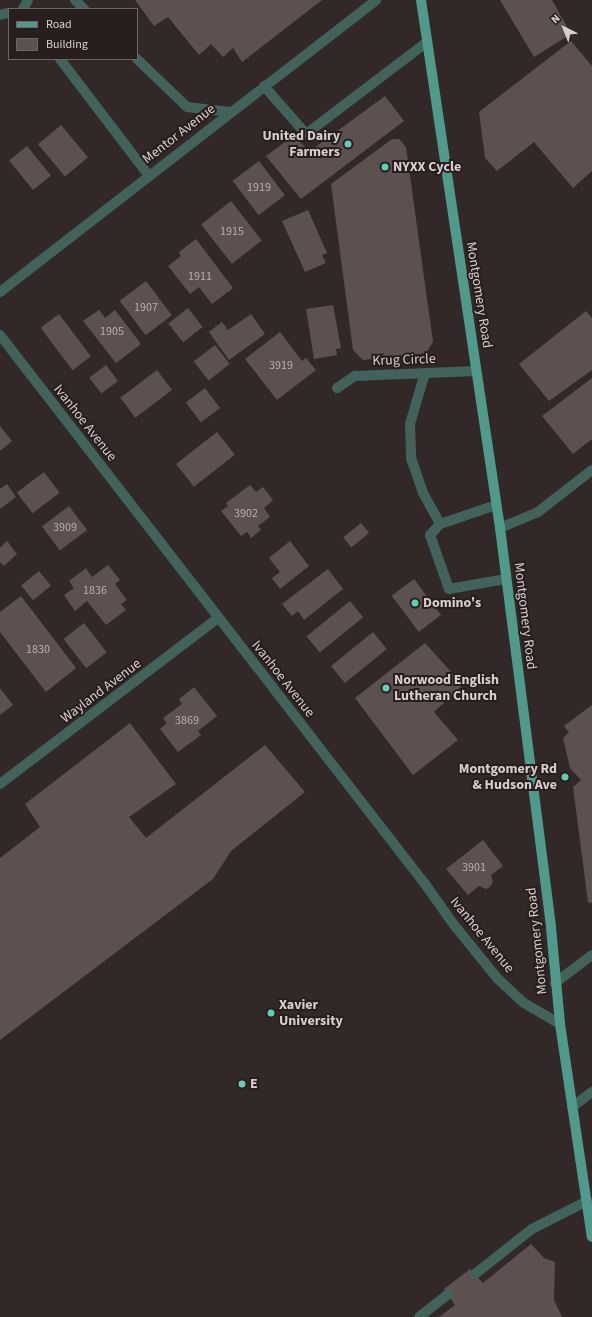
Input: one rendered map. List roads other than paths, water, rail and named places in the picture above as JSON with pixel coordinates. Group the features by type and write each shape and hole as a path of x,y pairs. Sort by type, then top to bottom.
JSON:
{"main road":[{"name":"Montgomery Road","path":"421,0 500,528 551,928 560,1024 592,1237"}],"street":[{"path":"75,0 83,8"},
{"name":"Mentor Avenue","path":"0,292 376,0"},
{"path":"264,86 306,134 427,42"},
{"path":"138,59 187,107 230,112"},
{"path":"61,60 149,176"},
{"name":"Ivanhoe Avenue","path":"0,335 498,979 524,1003 560,1024"},
{"name":"Krug Circle","path":"338,388 355,376 476,371"},
{"path":"425,373 410,424 411,458 423,493 440,524"},
{"path":"500,528 538,512 592,470"},
{"path":"496,505 440,524 430,535 449,589 506,580"},
{"name":"Wayland Avenue","path":"0,784 218,618"},
{"path":"555,983 592,955"},
{"path":"572,1107 592,1092"},
{"path":"475,1274 532,1229 587,1201"},
{"path":"419,1317 448,1294"}],"place":[{"name":"United Dairy Farmers","path":"348,144"},
{"name":"NYXX Cycle","path":"385,167"},
{"name":"Domino's","path":"415,603"},
{"name":"Norwood English Lutheran Church","path":"386,688"},
{"name":"Montgomery Rd & Hudson Ave","path":"565,777"},
{"name":"Xavier University","path":"271,1013"},
{"name":"E","path":"242,1084"}]}
